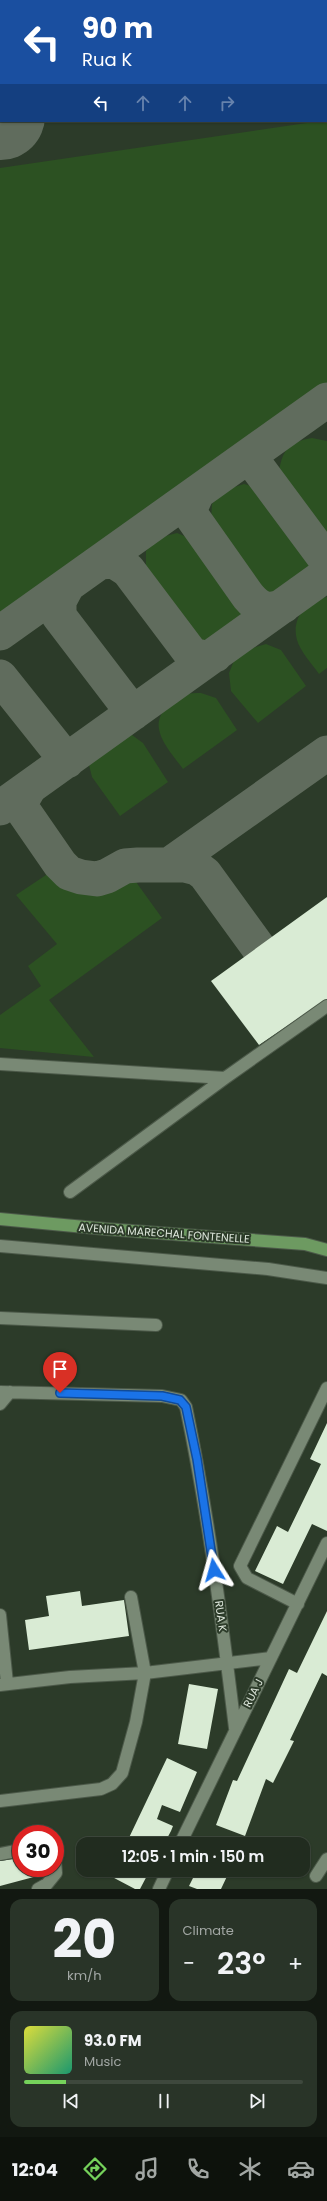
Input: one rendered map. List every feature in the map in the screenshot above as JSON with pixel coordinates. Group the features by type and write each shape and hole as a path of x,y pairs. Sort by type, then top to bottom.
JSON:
{"main road":[{"name":"AVENIDA MARECHAL FONTENELLE","path":"0,1219 106,1229 298,1243 327,1250"}],"street":[{"path":"70,1192 225,1078 327,1006"},
{"path":"0,1064 225,1078"},
{"path":"0,1246 268,1269 327,1278"},
{"path":"0,1318 156,1325"},
{"path":"298,1604 246,1578 240,1566 327,1388"},
{"path":"0,1404 5,1392"},
{"name":"RUA K","path":"5,1392 162,1396 174,1398 186,1407 197,1459 235,1728"},
{"name":"RUA J","path":"183,1837 235,1728 327,1543"},
{"path":"0,1801 100,1789 117,1779 122,1772 136,1722 145,1673 132,1598"},
{"path":"0,1615 4,1684 145,1673 271,1658"},
{"path":"0,1854 12,1852"},
{"path":"316,1876 327,1859"},
{"path":"38,1889 47,1884 53,1877"},
{"path":"159,1889 165,1877"}],"green space":[{"path":"313,122 327,122 327,387 0,621 0,168"},
{"path":"312,438 327,441 327,538 279,471 285,452 289,447 298,442"},
{"path":"244,484 266,490 313,558 310,577 301,589 295,592 280,594 259,591 211,521 212,504 225,490"},
{"path":"177,533 194,540 242,603 244,623 233,638 214,645 195,639 146,575 146,551 158,538"},
{"path":"327,597 327,668 319,674 303,653 297,640 296,625 298,618 307,606 319,599"},
{"path":"266,644 281,650 306,686 258,723 231,691 229,673 235,658 249,649"},
{"path":"201,693 216,698 237,730 183,769 162,740 159,729 160,718 162,712 170,702 185,694"},
{"path":"132,735 143,743 168,782 120,816 92,777 89,765 93,756 122,736"},
{"path":"49,873 72,886 96,892 105,891 116,887 131,875 162,918 49,1000 94,1057 0,1048 0,1015 41,986 28,966 57,944 16,895"}],"building":[{"path":"327,897 327,999 259,1045 211,981"},
{"path":"327,1423 327,1531 312,1524 283,1584 255,1571 277,1526 288,1532 321,1464 310,1459"},
{"path":"80,1591 82,1606 124,1600 129,1636 29,1650 25,1620 49,1616 46,1596"},
{"path":"327,1611 327,1676 322,1673 290,1740 294,1741 273,1783 266,1779 245,1836 216,1825 233,1780 237,1781 289,1669 297,1673"},
{"path":"189,1684 218,1689 207,1749 178,1744"},
{"path":"167,1758 197,1772 180,1812 162,1805 157,1819 173,1826 168,1837 129,1837"},
{"path":"12,1859 12,1877 34,1877 0,1886 0,1861"},
{"path":"112,1877 146,1877 140,1889 135,1889"},
{"path":"194,1877 227,1877 221,1889 197,1889 189,1886"}],"taxiway":[{"path":"0,633 327,400"},
{"path":"249,456 327,561"},
{"path":"197,493 190,509 193,518 248,596 255,604 263,608 272,609 283,606"},
{"path":"100,562 114,561 128,570 192,655 206,658 215,655"},
{"path":"0,808 327,574"},
{"path":"67,586 59,601 59,616 133,713"},
{"path":"0,677 67,761"},
{"path":"169,865 327,753"},
{"path":"29,788 22,800 22,809 60,864 69,873 81,877 97,879 107,876 125,866 185,865 197,868 205,874 258,947"}],"route":[{"path":"60,1393 162,1396 180,1400 186,1407 197,1459 214,1570"}]}
